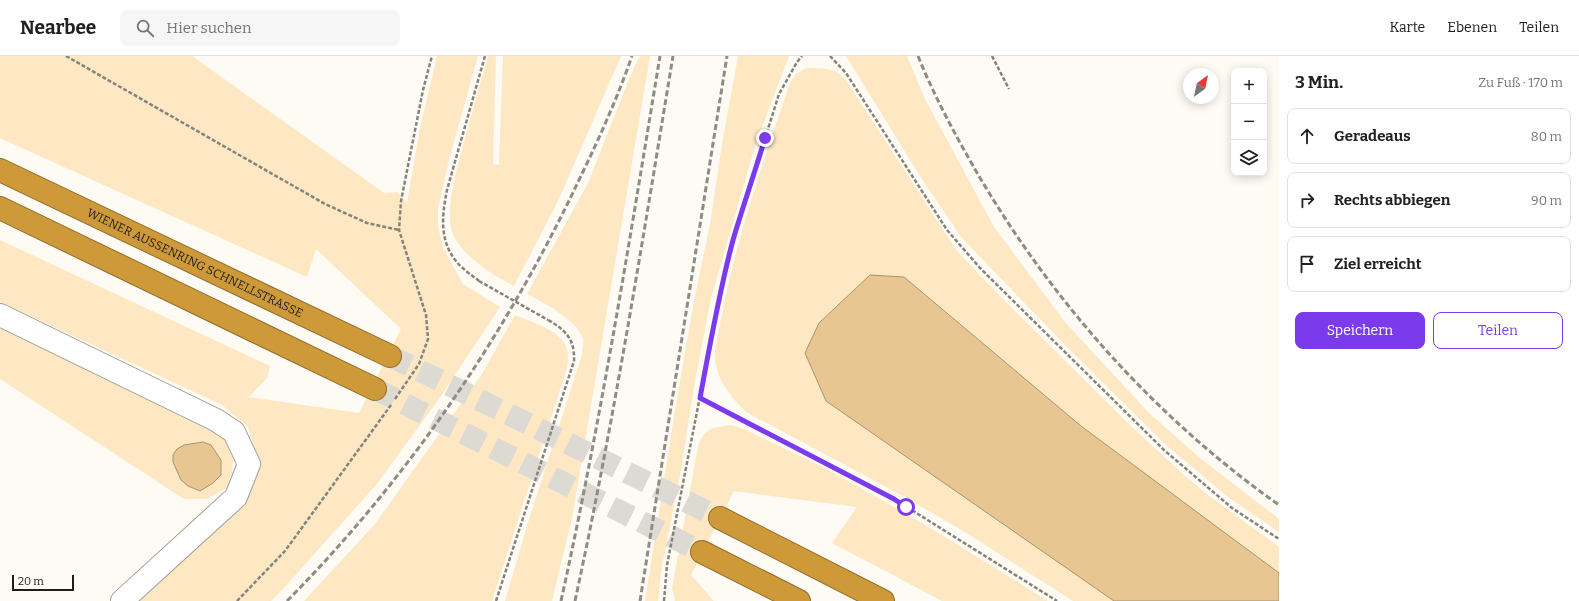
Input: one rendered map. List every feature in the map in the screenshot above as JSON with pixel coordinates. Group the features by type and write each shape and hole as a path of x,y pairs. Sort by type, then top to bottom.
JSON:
{"highway":[{"name":"WIENER AUSSENRING SCHNELLSTRASSE","path":"0,170 390,356"},
{"path":"0,208 375,389"},
{"path":"720,518 883,601"},
{"path":"702,552 799,601"}],"lane":[{"path":"0,315 216,420 234,432 249,464 236,496 122,601"}],"path":[{"path":"66,56 325,204 368,223 399,230"},
{"path":"485,56 447,190 443,212 444,233 448,249 457,262 479,282 548,320 567,334 575,350 574,361 496,601"},
{"path":"664,601 667,566 720,294 733,240 779,94 802,56"},
{"path":"830,56 846,73 947,230 980,268 1164,450 1232,508 1279,539"},
{"path":"992,56 1009,89"},
{"path":"700,398 894,499 1057,601"}],"shaded area":[{"path":"0,56 192,56 384,193 397,192 407,203 420,128 437,56 478,56 449,160 438,209 438,227 443,248 463,284 500,307 439,399 376,485 271,601 140,601 220,522 244,502 255,480 256,455 248,427 222,405 0,302 0,240 270,366 267,378 249,397 359,413 401,329 316,249 307,277 0,138"},
{"path":"488,56 496,56 493,164 499,165 503,56 621,56 559,199 514,286 486,270 476,262 460,246 454,237 451,228 450,207 454,183"},
{"path":"640,56 650,56 572,518 552,601 505,601 529,519 582,355 583,345 583,339 580,332 574,325 559,312 527,294 588,183 632,72"},
{"path":"738,56 789,56 756,143 711,298 695,381 681,470 661,572 658,601 645,601 675,410 694,301 710,224 722,144"},
{"path":"846,56 907,56 925,99 994,227 1065,322 1148,412 1200,458 1279,519 1279,532 1228,497 1165,444 1064,344 961,237 920,176"},
{"path":"806,68 832,70 843,76 957,251 1007,303 1133,428 1184,475 1208,495 1279,547 1279,601 1073,601 968,534 903,496 746,412 737,403 725,387 717,370 715,351 718,331 734,259 770,141 790,83 796,74"},
{"path":"870,275 904,277 1081,426 1279,573 1279,601 1114,601 826,401 805,353 819,323"},
{"path":"515,315 536,323 557,335 566,346 568,351 568,360 567,368 492,601 304,601 375,524 482,374"},
{"path":"0,326 212,429 224,439 233,458 232,472 226,488 207,499 184,499 0,379"},
{"path":"731,425 746,430 827,469 929,527 1048,601 942,601 832,543 857,507 734,491 691,575 714,601 675,601 672,588 698,447 703,436 710,430"},
{"path":"203,442 211,445 221,460 221,475 213,483 200,491 188,486 181,480 173,462 173,455 177,449 184,445"}],"tunnel":[{"path":"390,356 720,518"},
{"path":"375,389 702,552"}],"railway":[{"path":"287,601 331,555 413,456 450,404 485,350 519,295 578,182 607,120 632,56"},
{"path":"561,601 576,533 602,397 660,56"},
{"path":"575,601 603,466 673,56"},
{"path":"640,601 727,56"},
{"path":"918,56 943,111 972,164 1034,261 1069,307 1107,351 1147,393 1189,433 1233,470 1279,505"}],"route":[{"path":"765,138 726,267 700,398 894,499 906,507"}]}
